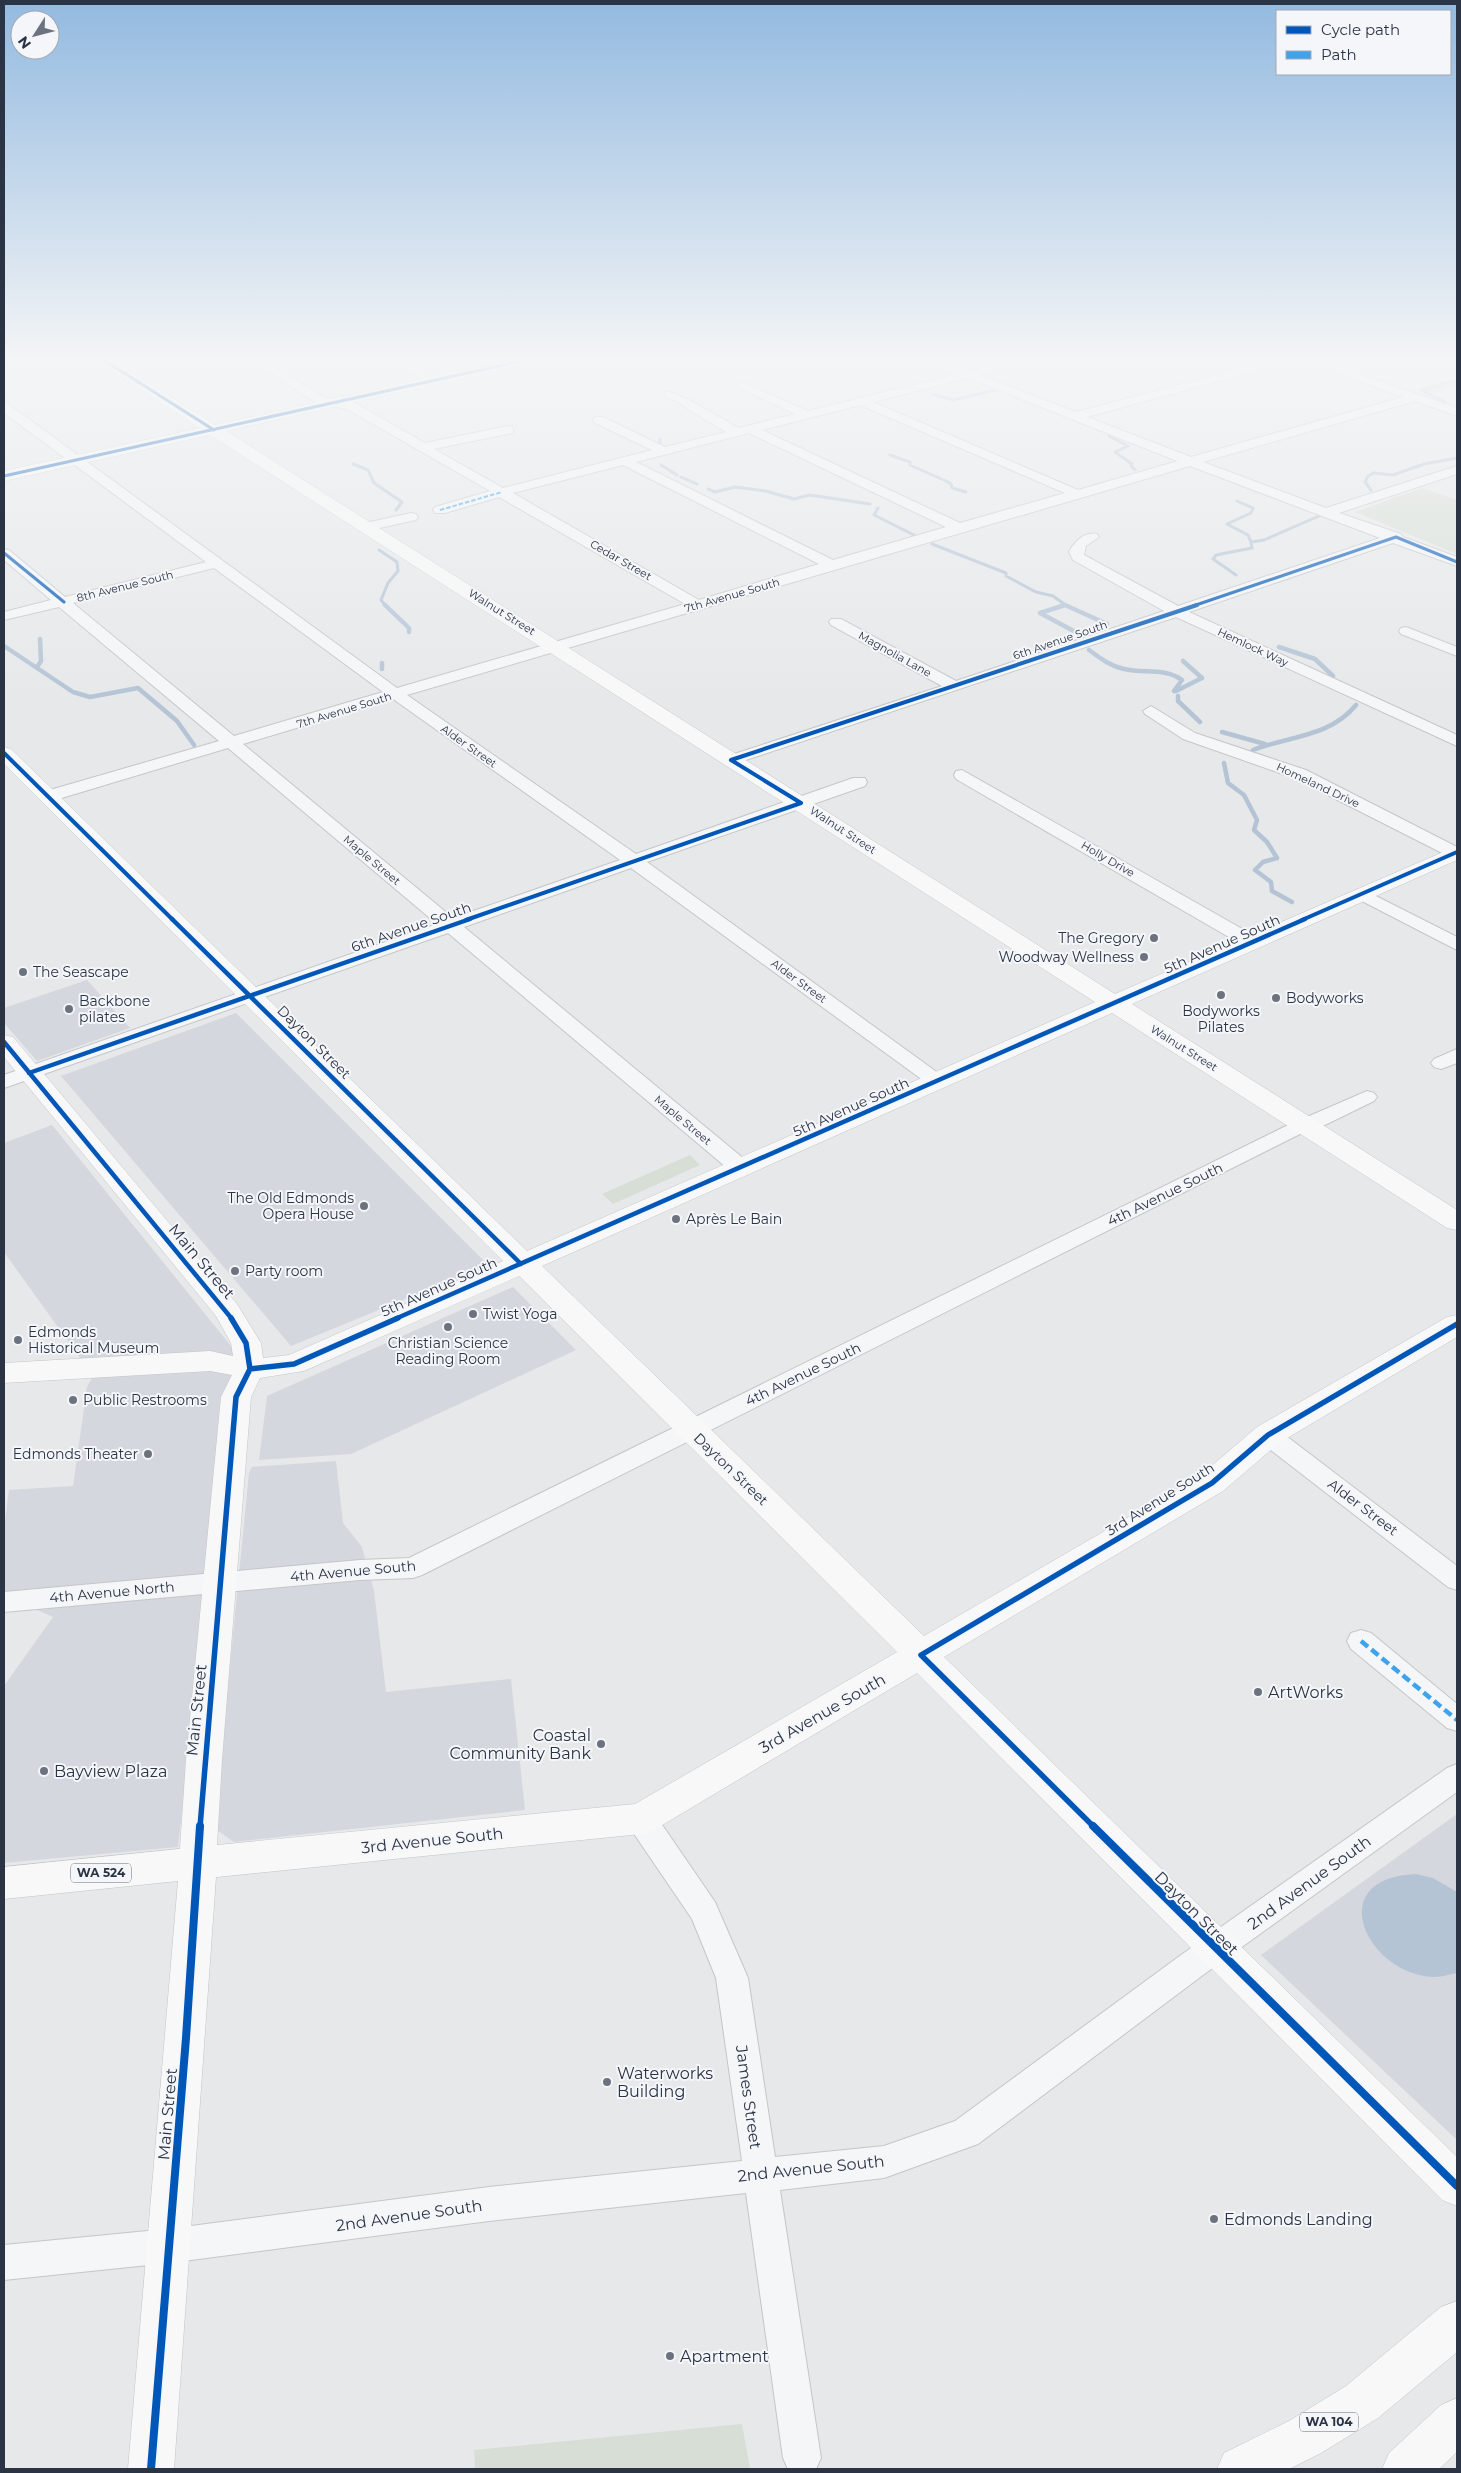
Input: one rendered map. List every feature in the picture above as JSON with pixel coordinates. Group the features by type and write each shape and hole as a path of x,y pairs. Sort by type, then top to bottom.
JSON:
{"street":[{"name":"Alder Street","path":"98,474 395,694 632,860 938,1082"},
{"name":"Walnut Street","path":"284,474 1457,1222"},
{"name":"Cedar Street","path":"472,474 698,605"},
{"path":"440,510 458,502 571,474"},
{"path":"651,474 832,565"},
{"path":"846,474 959,528"},
{"path":"1032,474 1077,494"},
{"name":"7th Avenue South","path":"49,796 1145,474"},
{"path":"1228,474 1396,537 1457,562"},
{"path":"1328,512 1443,474"},
{"path":"366,527 411,516"},
{"name":"Hemlock Way","path":"1092,537 1080,544 1076,552 1078,557 1175,611 1457,741"},
{"name":"6th Avenue South","path":"730,760 955,687 1396,537"},
{"name":"Maple Street","path":"4,553 741,1168"},
{"name":"8th Avenue South","path":"4,616 218,563"},
{"name":"Magnolia Lane","path":"836,622 955,687"},
{"path":"1406,631 1457,652"},
{"name":"Homeland Drive","path":"1151,711 1189,736 1300,774 1457,853"},
{"name":"Dayton Street","path":"4,753 521,1264 921,1655 1216,1950 1457,2186"},
{"name":"Holly Drive","path":"962,775 1253,943"},
{"name":"6th Avenue South","path":"4,1082 632,860 859,782"},
{"name":"5th Avenue South","path":"4,1374 90,1367 210,1361 250,1369 294,1364 1457,853"},
{"path":"1362,894 1457,944"},
{"name":"Main Street","path":"4,1042 227,1311 246,1343 250,1369 236,1397 204,1760 186,2038 151,2469"},
{"name":"4th Avenue South","path":"220,1582 360,1570 413,1568 1367,1097"},
{"name":"3rd Avenue South","path":"198,1863 641,1819 1212,1483 1268,1436 1457,1324"},
{"name":"Alder Street","path":"1268,1436 1457,1580"},
{"name":"4th Avenue North","path":"4,1602 220,1582"},
{"path":"1361,1641 1457,1720"},
{"name":"2nd Avenue South","path":"4,2264 168,2246 489,2204 884,2162 966,2133 1192,1964 1216,1950 1457,1776"},
{"name":"James Street","path":"641,1819 704,1912 732,1978 802,2458"},
{"name":"WA 524","path":"4,1883 198,1863"},
{"name":"WA 104","path":"1240,2469 1305,2437 1362,2402 1457,2322"},
{"path":"1405,2469 1457,2420"}],"shaded area":[{"path":"1422,488 1457,500 1457,554 1355,512"},
{"path":"87,980 130,1028 37,1061 4,1023 4,1008"},
{"path":"236,1013 488,1265 291,1346 61,1076"},
{"path":"52,1125 235,1351 178,1847 4,1863 4,1686 53,1617 4,1595 4,1529 9,1490 73,1486 87,1387 93,1376 4,1252 4,1143"},
{"path":"690,1155 700,1165 613,1204 602,1194"},
{"path":"513,1287 576,1350 351,1454 259,1460 267,1396"},
{"path":"336,1461 343,1523 362,1547 374,1591 386,1692 511,1679 525,1810 234,1842 214,1828 249,1473 252,1467"},
{"path":"1457,1814 1457,2140 1261,1955"},
{"path":"742,2424 750,2469 475,2469 474,2450"}],"water":[{"path":"1416,1874 1433,1878 1457,1892 1457,1973 1435,1977 1411,1972 1390,1961 1374,1945 1364,1927 1362,1908 1369,1892 1387,1880"}],"waterway":[{"path":"370,474 374,483 402,502 396,510"},
{"path":"931,474 951,484 952,488 966,492"},
{"path":"1371,474 1365,482 1371,490"},
{"path":"1387,474 1395,474"},
{"path":"681,477 697,484"},
{"path":"708,489 715,492 735,487 766,491 794,499 810,495 870,504"},
{"path":"1237,501 1253,508 1251,513 1227,524 1248,535 1251,542"},
{"path":"878,508 874,515 914,535"},
{"path":"1251,542 1264,540 1319,516"},
{"path":"1236,575 1213,559 1216,555 1252,548 1251,542"},
{"path":"932,544 1006,573 1006,576 1036,592 1053,596 1067,606"},
{"path":"379,550 397,562 398,571 388,583 381,600 386,606"},
{"path":"1065,605 1040,613 1085,637"},
{"path":"386,606 409,628 409,632"},
{"path":"1067,606 1107,624"},
{"path":"37,667 41,661 40,639"},
{"path":"4,646 73,692 90,697 138,688 177,721 194,745"},
{"path":"1279,647 1315,659 1333,676"},
{"path":"1089,650 1119,668 1161,672 1175,676 1182,680 1174,691"},
{"path":"1176,691 1202,678 1183,661"},
{"path":"382,663 382,669"},
{"path":"1178,696 1178,701 1200,722"},
{"path":"1253,750 1321,730 1346,716 1356,705"},
{"path":"1222,732 1265,744"},
{"path":"1224,763 1228,783 1244,795 1257,820 1254,830 1267,842 1277,858 1263,862 1255,870 1271,882 1272,891 1292,902"}],"marked path":[{"path":"440,510 458,503 502,492"},
{"path":"1361,1641 1457,1720"}],"cycle path":[{"path":"4,476 11,474"},
{"path":"731,760 955,687 1396,537 1457,562"},
{"path":"4,553 64,602"},
{"path":"4,753 521,1264"},
{"path":"731,760 801,803"},
{"path":"29,1073 801,803"},
{"path":"250,1369 294,1364 1457,852"},
{"path":"4,1042 227,1311 246,1343 250,1369 236,1397 232,1464 221,1562 204,1760 186,2038 151,2469"},
{"path":"1457,1324 1268,1435 1212,1483 921,1655 1457,2186"}],"place":[{"name":"The Gregory","path":"1154,938"},
{"name":"Woodway Wellness","path":"1144,957"},
{"name":"The Seascape","path":"23,972"},
{"name":"Bodyworks Pilates","path":"1221,995"},
{"name":"Bodyworks","path":"1276,998"},
{"name":"Backbone pilates","path":"69,1009"},
{"name":"The Old Edmonds Opera House","path":"364,1206"},
{"name":"Après Le Bain","path":"676,1219"},
{"name":"Party room","path":"235,1271"},
{"name":"Twist Yoga","path":"473,1314"},
{"name":"Christian Science Reading Room","path":"448,1327"},
{"name":"Edmonds Historical Museum","path":"18,1340"},
{"name":"Public Restrooms","path":"73,1400"},
{"name":"Edmonds Theater","path":"148,1454"},
{"name":"ArtWorks","path":"1258,1692"},
{"name":"Coastal Community Bank","path":"601,1744"},
{"name":"Bayview Plaza","path":"44,1771"},
{"name":"Waterworks Building","path":"607,2082"},
{"name":"Edmonds Landing","path":"1214,2219"},
{"name":"Apartment","path":"670,2356"}]}
